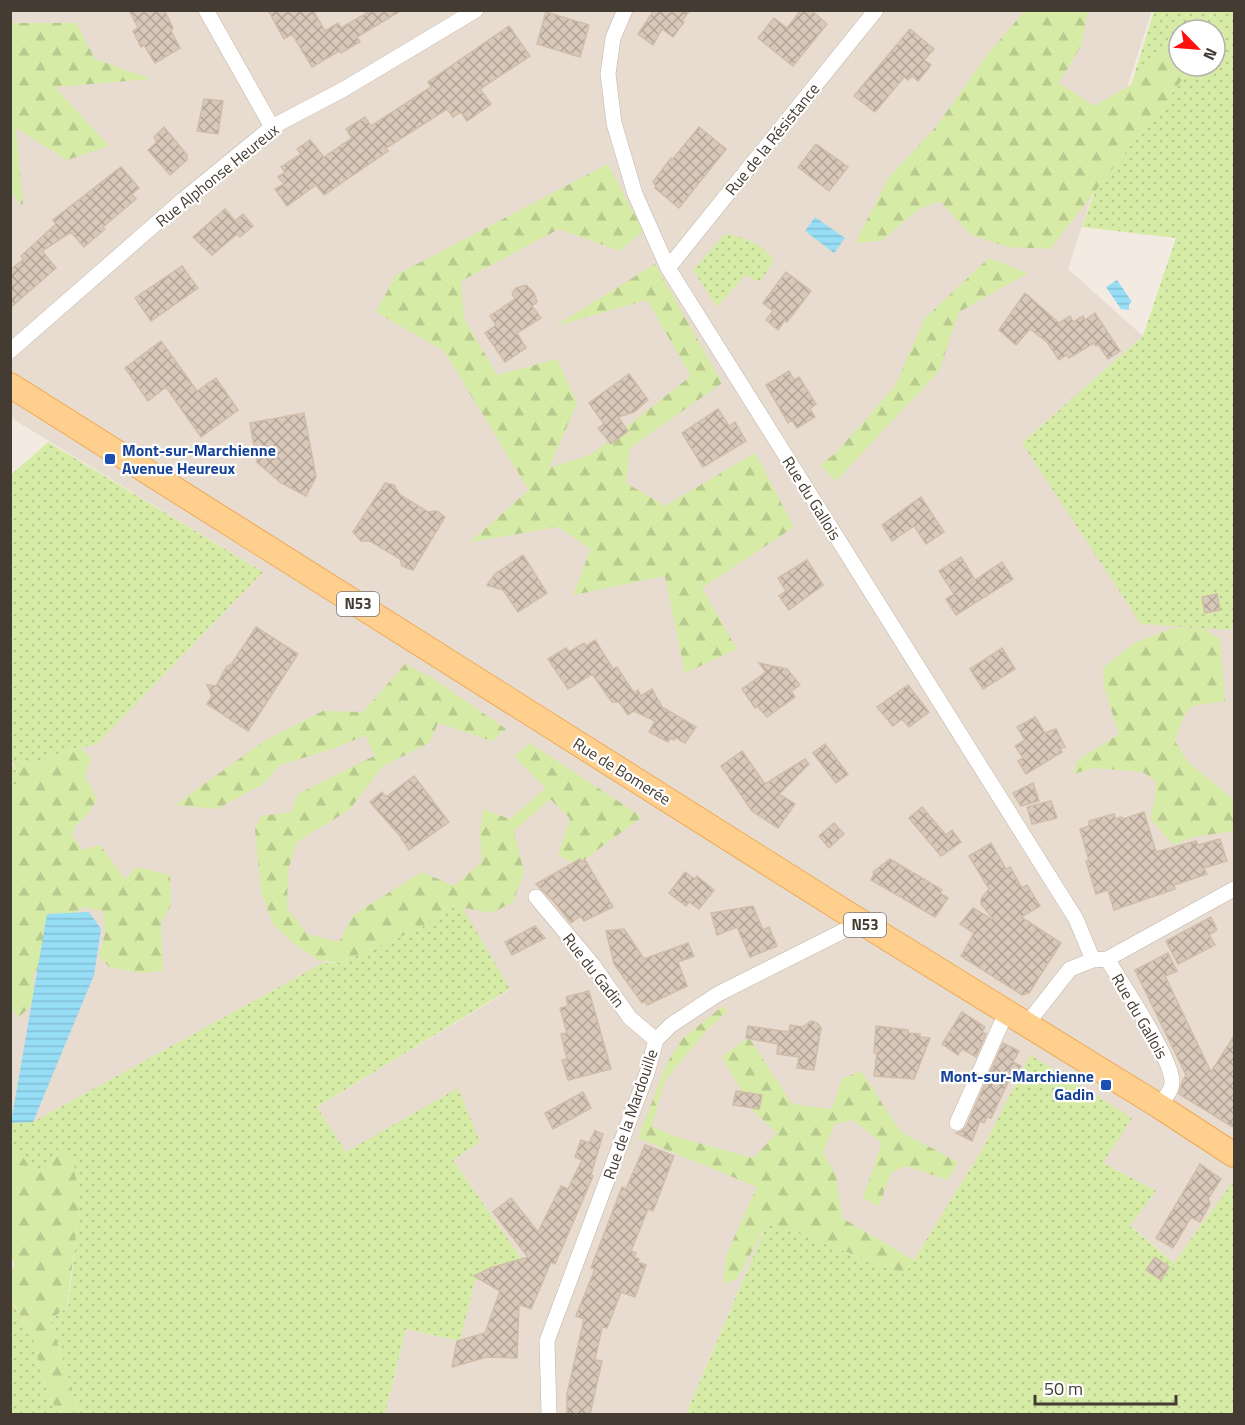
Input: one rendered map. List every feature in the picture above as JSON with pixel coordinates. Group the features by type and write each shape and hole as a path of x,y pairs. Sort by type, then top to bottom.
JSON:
{"main road":[{"name":"Rue de Bomerée","path":"10,385 1234,1155"}],"street":[{"path":"206,10 272,127"},
{"name":"Rue Alphonse Heureux","path":"10,351 272,127 344,89 477,10"},
{"name":"Rue du Gallois","path":"625,10 613,38 608,74 614,123 635,194 668,268 1100,960 1158,1044 1172,1081 1170,1092 1159,1106"},
{"name":"Rue de la Résistance","path":"668,268 876,10"},
{"path":"957,1124 1016,1019 1070,969 1100,960 1234,889"},
{"name":"Rue du Gadin","path":"536,897 593,965 630,1018 656,1040"},
{"name":"Rue de la Mardouille","path":"549,1414 547,1341 647,1074 656,1040 671,1025 718,994 861,922"}],"shaded area":[{"path":"10,11 1152,11 1068,269 1143,336 1022,443 1229,630 1234,626 1234,1180 1174,1263 1130,1225 1156,1191 1103,1163 1030,1056 981,1152 905,1274 768,1222 687,1414 385,1414 406,1329 459,1341 475,1281 521,1258 453,1160 345,1152 317,1107 510,990 452,893 33,1122 11,1123 11,953 81,748 97,744 263,572 11,418"}],"green space":[{"path":"1025,11 1088,11 1081,46 1059,83 1094,106 1131,85 1167,40 1167,78 1184,78 1050,249 1008,247 971,235 940,201 919,209 881,241 855,243 889,177 936,127 989,52"},
{"path":"1154,11 1234,11 1234,625 1229,630 1141,624 1022,443 1143,336 1176,238 1082,227 1095,191 1184,78 1227,78 1227,18 1167,18 1167,40 1131,85"},
{"path":"11,23 76,23 95,59 151,79 55,87 109,146 67,160 16,128 23,206 11,193"},
{"path":"608,164 643,231 620,251 559,229 461,281 464,318 497,375 557,359 577,403 549,468 592,454 691,376 647,300 555,326 655,264 722,383 630,448 626,483 665,506 755,453 794,527 702,588 737,649 685,673 665,576 573,595 591,549 558,527 470,542 529,490 444,351 376,312 396,275"},
{"path":"725,234 753,242 765,250 774,261 761,280 756,281 745,275 717,307 693,270"},
{"path":"989,258 1028,273 959,312 939,371 836,481 820,465 836,453 895,386 925,318"},
{"path":"48,442 263,572 97,744 53,755 41,766 11,759 11,475"},
{"path":"1173,628 1203,628 1220,639 1225,701 1192,706 1184,716 1175,741 1188,762 1234,800 1234,831 1193,837 1173,845 1150,818 1155,799 1156,782 1143,772 1094,768 1073,774 1078,760 1119,734 1104,687 1103,668 1134,643"},
{"path":"405,664 431,677 506,729 492,741 438,723 429,743 383,766 349,810 297,842 288,870 287,908 307,934 339,942 353,915 422,872 454,886 482,862 480,834 483,809 510,819 546,788 514,756 530,743 642,817 577,865 558,855 570,818 550,799 514,831 524,872 513,902 492,913 449,905 421,928 339,963 318,960 294,944 273,924 261,892 255,829 261,816 291,812 298,794 374,756 366,735 332,749 280,765 263,784 217,809 175,805 264,741 323,711 363,712"},
{"path":"81,748 91,758 85,777 97,799 88,814 75,826 72,835 82,850 100,845 125,879 137,867 170,875 171,905 161,923 163,971 139,973 109,967 99,955 105,934 103,911 84,907 68,917 54,912 45,922 42,965 33,974 34,1003 19,1017 11,1009 10,799 13,797 19,776 11,759 41,766 53,755"},
{"path":"10,761 19,776 11,799"},
{"path":"449,905 462,907 510,989 317,1107 346,1152 458,1088 480,1142 453,1160 521,1258 475,1281 460,1341 406,1329 385,1414 80,1414 50,1320 68,1307 79,1211 60,1197 24,1162 11,1140 10,1123 33,1122 323,963 339,963 421,928"},
{"path":"723,1006 728,1011 707,1030 665,1080 652,1126 673,1136 753,1158 777,1133 752,1110 722,1056 749,1038 792,1104 832,1109 842,1079 861,1071 901,1132 958,1162 948,1180 905,1166 891,1173 879,1206 863,1198 882,1143 853,1120 835,1124 823,1152 836,1176 842,1218 914,1260 905,1274 768,1222 737,1279 723,1284 726,1256 757,1187 638,1138 667,1063 682,1039"},
{"path":"1030,1055 1132,1118 1103,1163 1156,1191 1130,1226 1174,1263 1234,1180 1234,1414 687,1414 768,1222 905,1274 981,1152"},
{"path":"11,1140 36,1176 58,1149 74,1162 79,1211 67,1307 50,1320 80,1414 58,1414 43,1381 33,1338 11,1299 11,1274 14,1264 10,1252"},
{"path":"10,1299 33,1338 43,1381 58,1414 11,1414"}],"water":[{"path":"815,217 845,238 834,253 805,231"},
{"path":"1117,280 1132,302 1129,304 1129,310 1121,309 1106,287"},
{"path":"89,912 101,929 94,975 33,1122 11,1123 47,914"}],"building":[{"path":"129,10 164,10 180,48 155,63 144,45 141,47 133,31 138,28"},
{"path":"268,10 313,10 325,31 338,23 341,28 372,10 402,10 357,37 360,42 312,67 292,34 284,39"},
{"path":"654,10 690,10 673,37 662,29 653,45 638,34"},
{"path":"801,10 811,10 827,24 793,66 758,38 774,18 787,28"},
{"path":"546,12 589,25 580,57 537,44"},
{"path":"509,26 530,56 480,89 491,104 467,121 461,112 453,117 447,109 386,148 388,151 324,195 316,185 287,206 275,189 284,184 278,177 285,172 281,167 301,154 297,149 310,140 324,157 352,138 346,129 365,117 371,126 431,87 428,82"},
{"path":"910,29 934,49 924,60 931,65 918,81 912,76 908,80 904,77 875,112 854,96"},
{"path":"204,99 223,101 218,134 197,131"},
{"path":"164,127 187,155 187,160 170,175 148,150 157,142 154,137"},
{"path":"699,127 726,149 679,208 655,188 653,182"},
{"path":"816,144 848,167 829,191 798,167"},
{"path":"121,167 139,188 132,194 136,199 103,227 105,229 84,247 71,232 42,251 56,268 10,308 10,270 24,259 21,256 56,224 53,220"},
{"path":"225,209 235,221 243,214 253,226 240,237 237,234 212,255 193,237"},
{"path":"182,266 198,288 151,321 135,298"},
{"path":"786,272 811,291 778,330 766,320 773,311 763,303"},
{"path":"526,285 534,293 537,302 532,306 541,318 517,333 526,348 505,362 485,333 496,325 490,316 515,299 512,293 516,288"},
{"path":"1025,293 1059,323 1070,316 1073,322 1083,316 1085,320 1095,313 1120,351 1108,359 1098,344 1096,346 1094,343 1069,358 1066,355 1059,360 1047,342 1030,329 1016,345 999,330"},
{"path":"161,341 197,391 216,378 238,410 201,437 166,387 148,401 125,368"},
{"path":"789,371 794,380 799,377 816,404 810,409 815,417 797,428 792,420 788,423 766,385"},
{"path":"629,374 648,400 634,412 618,417 628,431 611,444 598,428 604,424 589,403"},
{"path":"718,409 729,426 735,422 746,441 703,467 682,433"},
{"path":"304,413 316,477 306,496 281,483 257,462 250,423"},
{"path":"385,483 394,485 400,495 428,512 437,511 445,517 413,570 402,566 400,559 370,541 361,541 353,532"},
{"path":"921,497 944,532 926,544 914,526 892,541 882,525"},
{"path":"523,555 547,593 518,612 503,590 487,585 495,574"},
{"path":"961,557 975,580 1002,562 1013,579 956,615 946,599 954,594 939,571"},
{"path":"807,560 823,585 789,610 779,596 786,591 778,578"},
{"path":"1217,594 1220,610 1205,613 1202,597"},
{"path":"256,627 298,654 248,731 207,704 212,696 207,685 216,686 227,666 231,665"},
{"path":"595,640 613,669 617,667 634,693 638,690 641,696 652,689 662,707 696,727 685,743 675,737 674,740 670,738 668,742 649,732 655,721 634,711 628,715 619,702 612,702 592,674 568,689 548,659 566,648 569,652 584,643 586,646"},
{"path":"1002,648 1015,669 983,689 970,669"},
{"path":"759,663 787,669 800,685 791,691 795,697 767,717 757,706 755,708 742,689 766,672"},
{"path":"908,685 929,712 909,727 902,719 893,726 877,707"},
{"path":"1035,717 1045,733 1056,729 1065,747 1060,749 1062,752 1026,774 1018,761 1023,758 1015,746 1025,740 1017,727"},
{"path":"825,744 848,774 836,783 813,753"},
{"path":"742,751 765,784 805,759 809,764 779,794 795,804 778,828 752,811 721,766"},
{"path":"414,776 449,822 409,850 400,836 370,802 382,792 386,797"},
{"path":"1033,783 1039,801 1021,806 1013,793"},
{"path":"1051,801 1057,818 1032,824 1027,807"},
{"path":"922,807 946,835 952,830 961,842 941,856 909,818"},
{"path":"1144,812 1156,852 1196,841 1198,845 1220,839 1227,861 1204,868 1207,874 1174,885 1175,889 1114,910 1108,890 1096,894 1086,861 1089,861 1080,829 1089,826 1089,821 1114,814 1116,819 1122,817 1123,819"},
{"path":"834,823 844,834 829,848 819,836"},
{"path":"991,843 1006,869 1010,867 1022,888 1027,885 1040,906 1021,917 1061,943 1029,993 1022,995 961,956 974,933 960,924 973,908 995,921 981,904 981,899 989,889 969,856"},
{"path":"580,859 582,862 585,860 613,907 584,921 580,916 571,923 536,884"},
{"path":"890,859 942,890 940,893 948,898 935,917 871,880 873,872"},
{"path":"685,872 695,879 697,876 714,890 699,909 689,902 686,906 669,893"},
{"path":"753,906 763,930 769,927 777,946 750,957 737,927 717,935 711,913"},
{"path":"1211,917 1217,930 1209,935 1215,945 1178,964 1166,941"},
{"path":"535,926 545,938 512,955 505,942"},
{"path":"624,929 644,959 688,943 694,956 678,962 687,986 647,1005 645,1001 642,1003 614,964 606,931"},
{"path":"1168,953 1177,971 1165,976 1211,1072 1234,1036 1234,1128 1179,1094 1186,1075 1135,970"},
{"path":"589,991 611,1069 568,1080 562,1060 567,1059 561,1034 567,1033 560,1008 568,1006 566,997"},
{"path":"962,1012 985,1027 982,1032 986,1034 976,1057 962,1049 958,1055 942,1044"},
{"path":"811,1021 817,1023 821,1028 814,1070 797,1068 799,1057 777,1054 778,1044 746,1038 748,1026 789,1032 790,1025 803,1027"},
{"path":"876,1026 908,1030 908,1033 930,1038 914,1079 874,1076 877,1053 874,1053"},
{"path":"1003,1043 1019,1051 1013,1062 1021,1066 1015,1080 1010,1078 991,1118 987,1117 984,1123 980,1121 972,1141 956,1133 966,1127"},
{"path":"736,1091 762,1095 759,1109 733,1105"},
{"path":"583,1092 591,1108 553,1129 545,1113"},
{"path":"595,1131 603,1134 591,1175 593,1176 555,1264 551,1262 531,1309 519,1304 517,1358 487,1357 452,1367 457,1341 485,1333 500,1291 474,1276 490,1268 528,1257 493,1212 511,1198 538,1232 561,1186 568,1189 582,1160 575,1157 581,1140 589,1143"},
{"path":"645,1145 674,1156 653,1211 648,1209 631,1251 636,1253 634,1257 639,1259 638,1262 646,1265 635,1297 621,1292 607,1328 602,1327 595,1360 602,1361 590,1414 567,1414 567,1394 584,1319 576,1316 595,1269 591,1268 622,1187 626,1189"},
{"path":"1200,1164 1221,1179 1208,1199 1210,1204 1200,1222 1191,1217 1173,1248 1156,1238"},
{"path":"1155,1257 1169,1267 1161,1280 1146,1270"}],"place":[{"name":"Mont-sur-Marchienne Avenue Heureux","path":"110,459"},
{"name":"Mont-sur-Marchienne Gadin","path":"1106,1085"}]}
